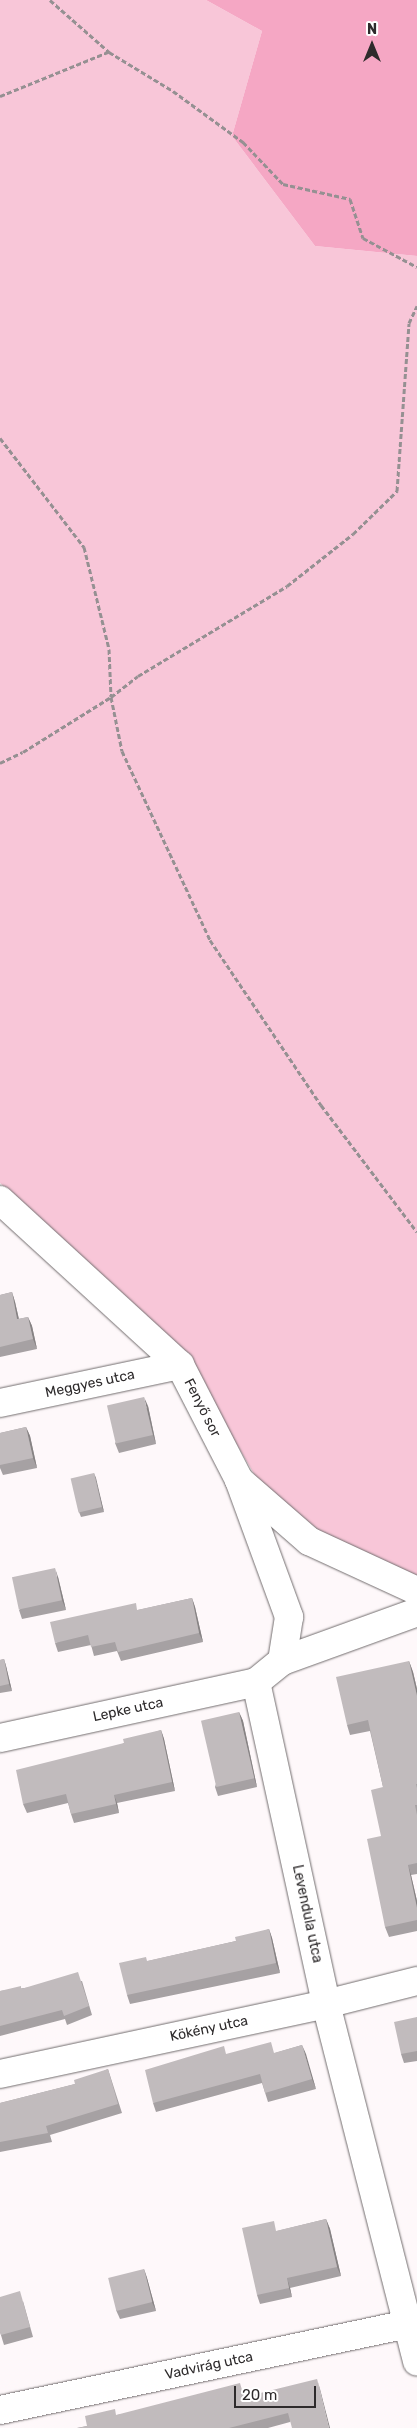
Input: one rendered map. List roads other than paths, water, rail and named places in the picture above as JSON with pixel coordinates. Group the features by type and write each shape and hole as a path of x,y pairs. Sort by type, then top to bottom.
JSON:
{"street":[{"name":"Fenyő sor","path":"0,1200 180,1365 239,1480 310,1541 417,1591"},
{"name":"Meggyes utca","path":"0,1403 180,1365"},
{"path":"239,1480 289,1617 282,1661"},
{"path":"256,1682 282,1661 417,1612"},
{"name":"Lepke utca","path":"0,1738 256,1682"},
{"name":"Levendula utca","path":"256,1682 326,2004 412,2323 417,2362"},
{"name":"Kökény utca","path":"0,2074 326,2004 417,1981"},
{"name":"Vadvirág utca","path":"0,2410 412,2323"}]}
